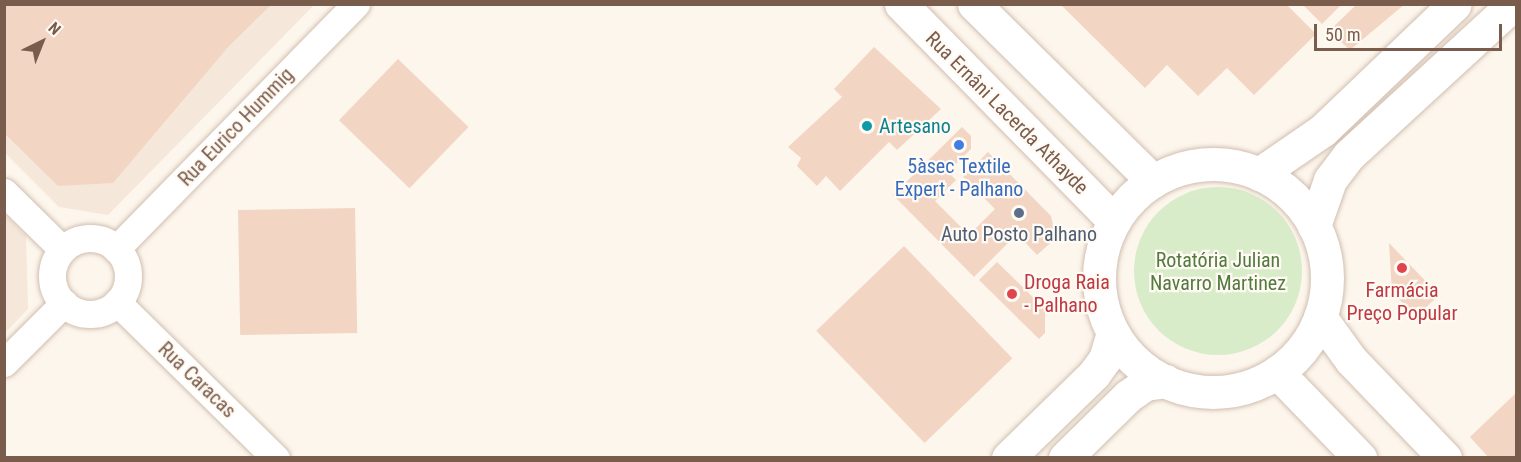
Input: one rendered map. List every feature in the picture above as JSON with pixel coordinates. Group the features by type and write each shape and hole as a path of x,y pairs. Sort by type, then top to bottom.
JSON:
{"main road":[{"name":"Rua Ernâni Lacerda Athayde","path":"901,4 1114,221"},
{"path":"974,4 1153,181"},
{"path":"1259,174 1323,130 1455,4"},
{"path":"1314,226 1330,180 1349,155 1513,4"},
{"path":"1216,164 1259,174 1291,195 1314,226 1326,262 1325,299 1320,317 1303,348 1277,372 1242,388 1223,391 1184,388 1166,381 1136,361 1113,333 1100,297 1099,277 1106,239 1114,221 1131,199 1153,181 1183,168 1216,164"},
{"path":"1320,317 1351,360 1445,458"},
{"path":"1008,458 1094,374 1106,359 1113,333"},
{"path":"1277,372 1360,458"},
{"path":"1065,458 1128,396 1145,384 1166,381"}],"street":[{"name":"Rua Eurico Hummig","path":"116,249 356,4"},
{"path":"4,192 62,249"},
{"path":"95,238 116,249 127,270 126,287 117,302 96,313 84,313 64,303 52,282 52,270 62,249 72,242 95,238"},
{"name":"Rua Caracas","path":"117,302 276,458"},
{"path":"4,363 64,303"}],"shaded area":[{"path":"4,5 314,5 108,215 59,207 5,153"},
{"path":"5,215 26,236 28,309 5,333"}],"green space":[{"name":"Rotatória Julian Navarro Martinez","path":"1218,187 1234,188 1250,193 1265,201 1277,212 1288,224 1296,239 1301,255 1301,287 1296,303 1288,318 1277,330 1265,341 1250,349 1234,354 1218,355 1202,354 1186,349 1171,341 1159,330 1148,318 1140,303 1135,287 1134,271 1135,255 1140,239 1148,224 1159,212 1171,201 1186,193 1202,188"}],"building":[{"path":"4,4 272,4 229,46 113,183 58,186 4,133"},
{"path":"1060,4 1286,4 1316,34 1254,95 1227,68 1198,96 1167,65 1145,88"},
{"path":"1302,4 1342,4 1322,24"},
{"path":"1357,4 1405,4 1350,50 1329,31"},
{"name":"Artesano","path":"874,47 941,109 897,150 889,142 840,191 826,176 817,186 797,166 801,158 788,147 842,97 834,89"},
{"path":"398,59 468,127 409,188 339,120"},
{"name":"Auto Posto Palhano","path":"962,127 971,136 971,149 948,172 956,180 935,201 969,235 995,209 963,177 988,152 1051,216 1056,238 1037,255 1017,234 974,277 893,195"},
{"path":"355,208 357,333 240,335 238,210"},
{"name":"Farmácia Preço Popular","path":"1389,243 1439,295 1416,317 1392,292"},
{"path":"904,246 1012,358 925,443 816,331"},
{"name":"Droga Raia - Palhano","path":"997,262 1045,309 1045,333 1039,339 979,280"},
{"path":"1516,393 1516,458 1489,458 1470,437"}],"place":[{"name":"Artesano","path":"867,126"},
{"name":"5àsec Textile Expert - Palhano","path":"959,145"},
{"name":"Auto Posto Palhano","path":"1019,213"},
{"name":"Farmácia Preço Popular","path":"1402,268"},
{"name":"Droga Raia - Palhano","path":"1012,294"}]}
